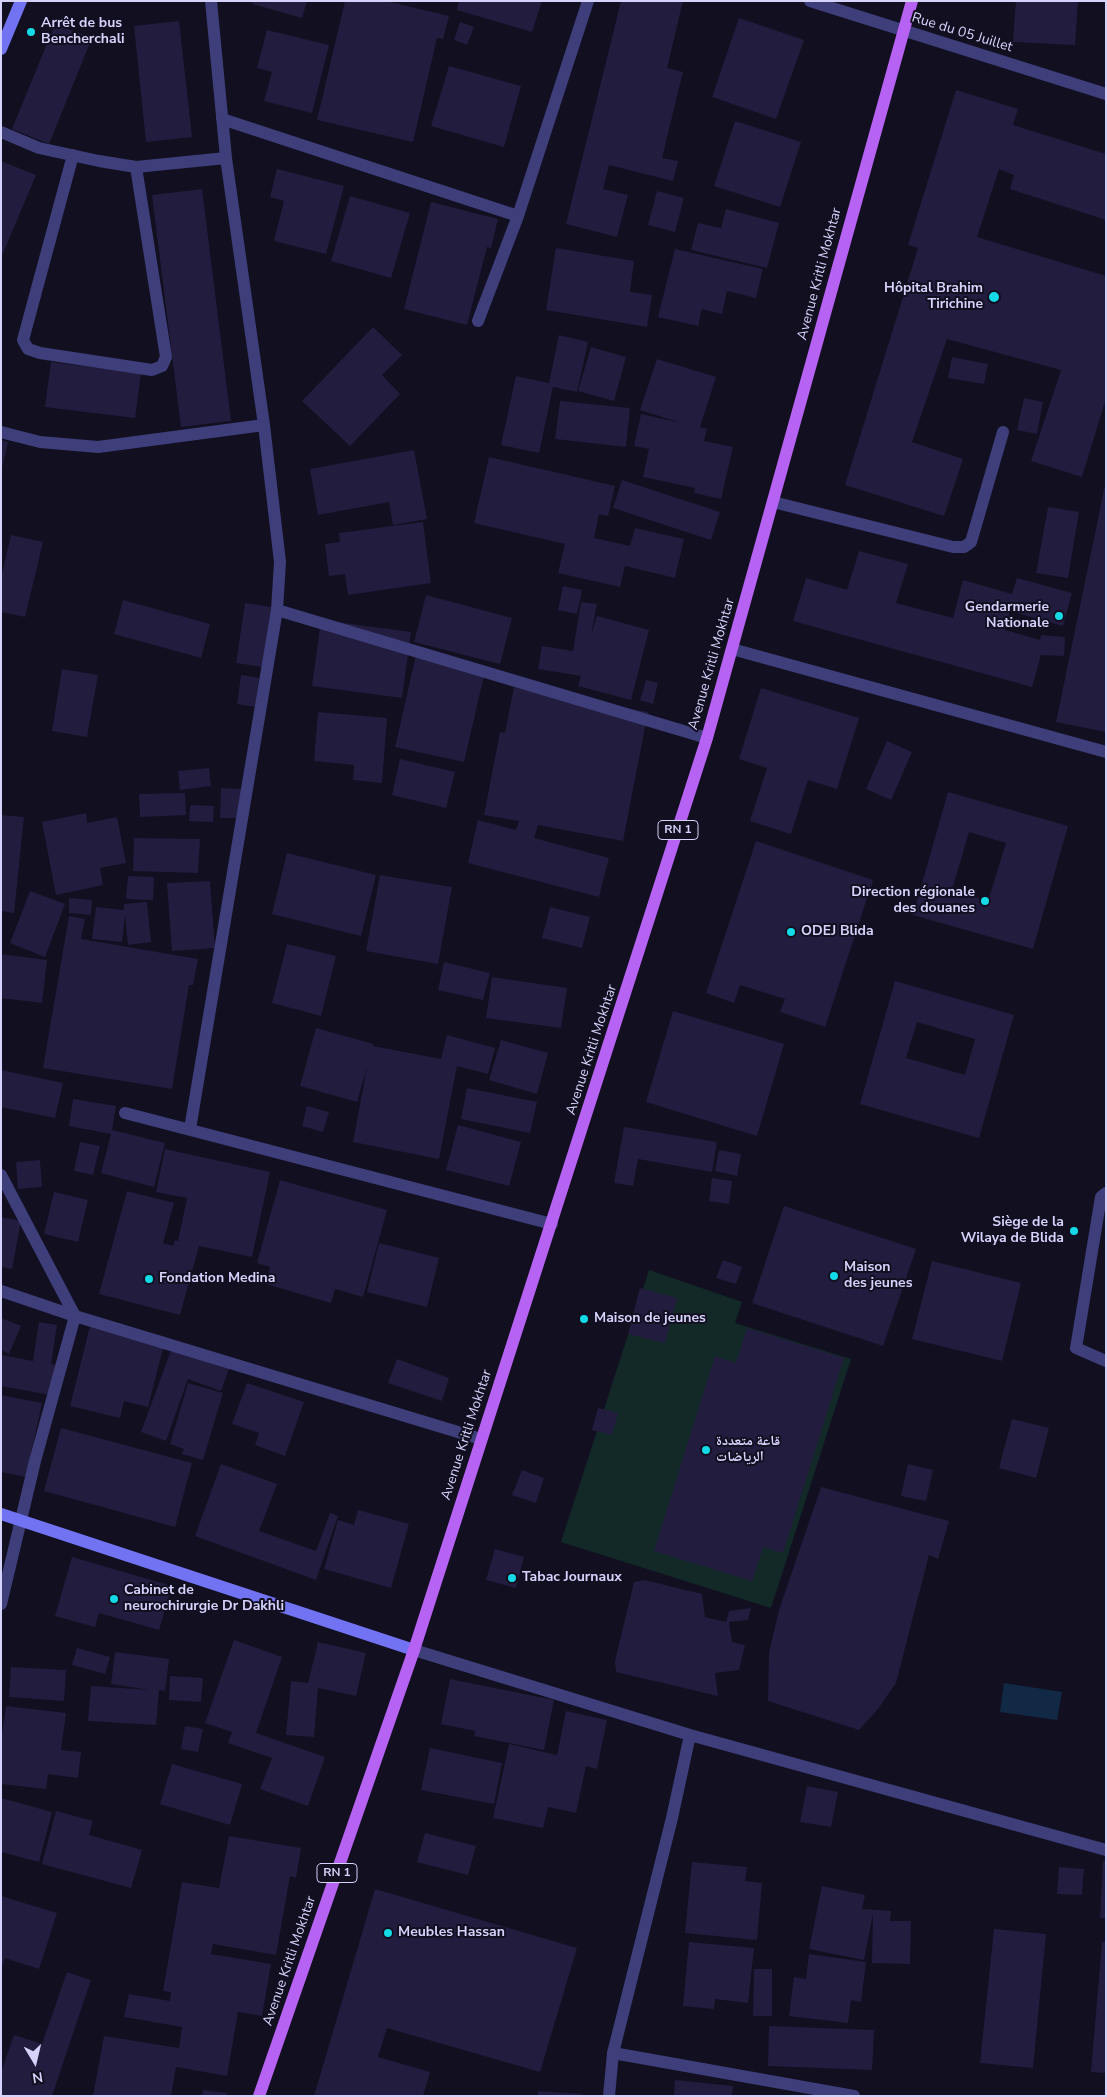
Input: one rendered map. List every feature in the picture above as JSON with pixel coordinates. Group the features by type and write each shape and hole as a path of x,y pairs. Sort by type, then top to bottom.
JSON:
{"main road":[{"path":"1,49 21,1"},
{"name":"Avenue Kritli Mokhtar","path":"259,2096 414,1650 707,738 912,1"},
{"path":"1,1514 414,1650"}],"street":[{"path":"190,1129 277,610 280,562 264,424 226,158 211,1"},
{"path":"478,322 518,216 588,1"},
{"name":"Rue du 05 Juillet","path":"810,1 1106,94"},
{"path":"222,119 518,216"},
{"path":"1,132 39,148 136,167 226,158"},
{"path":"73,155 24,340 28,349 40,354 152,370 162,366 166,357 136,167"},
{"path":"1,432 40,442 98,447 264,424"},
{"path":"773,502 953,547 964,547 971,542 1003,432"},
{"path":"277,610 707,738"},
{"path":"732,649 1106,752"},
{"path":"125,1112 552,1224"},
{"path":"1,1175 75,1316 35,1461 1,1604"},
{"path":"1104,1196 1076,1348 1106,1362"},
{"path":"1,1290 75,1316 481,1439"},
{"path":"414,1650 690,1735 1106,1850"},
{"path":"609,2096 613,2053 672,1818 690,1735"},
{"path":"613,2053 854,2096"}],"green space":[{"name":"قاعة متعددة الرياضات","path":"649,1270 742,1302 735,1323 851,1359 771,1608 561,1542"}],"water":[{"path":"1004,1683 1062,1692 1057,1720 1000,1712"}],"building":[{"path":"253,1 307,1 302,18 253,4"},
{"path":"345,1 386,1 449,16 443,39 437,38 413,142 317,120"},
{"path":"459,1 542,1 532,32 457,10"},
{"path":"621,1 683,1 667,68 683,72 662,158 678,161 673,181 609,165 603,189 628,195 617,237 566,224"},
{"path":"1016,1 1078,1 1075,45 1013,42"},
{"path":"739,18 804,40 776,119 712,97"},
{"path":"179,21 192,137 146,142 134,26"},
{"path":"460,22 474,27 467,45 454,40"},
{"path":"55,24 92,38 49,144 12,129"},
{"path":"267,30 329,45 312,113 264,101 272,72 257,68"},
{"path":"449,66 521,86 504,147 431,126"},
{"path":"956,90 1018,109 1013,125 1106,154 1106,220 1010,189 1014,175 999,169 977,237 1106,276 1106,398 1082,477 1031,461 1061,370 947,339 912,442 963,459 944,516 845,485 918,248 908,245"},
{"path":"735,121 801,142 780,207 714,186"},
{"path":"1,161 36,175 1,258"},
{"path":"277,169 344,186 326,254 274,241 284,201 270,197"},
{"path":"202,189 231,421 181,427 152,195"},
{"path":"657,191 684,198 675,232 648,225"},
{"path":"350,196 410,213 391,278 331,261"},
{"path":"431,202 498,219 491,248 487,247 467,325 404,309"},
{"path":"726,209 779,223 767,268 691,250 698,223 721,228"},
{"path":"556,248 634,261 630,292 652,295 647,327 546,310"},
{"path":"675,249 763,269 756,298 727,291 722,314 702,309 698,326 658,317"},
{"path":"373,327 402,355 382,375 400,394 350,446 302,401"},
{"path":"559,335 588,342 577,392 553,387 539,453 501,445 516,376 549,383"},
{"path":"591,347 626,357 614,401 578,391"},
{"path":"952,357 988,364 984,384 948,378"},
{"path":"657,359 716,377 700,427 707,429 704,441 733,447 721,499 694,493 695,488 643,477 649,449 634,446 641,414 681,423 640,410"},
{"path":"51,362 141,373 135,418 45,407"},
{"path":"1024,398 1043,402 1037,434 1017,430"},
{"path":"560,401 630,408 626,447 555,439"},
{"path":"1,440 8,442 2,468 1,467"},
{"path":"414,450 427,519 393,525 389,502 318,515 310,469"},
{"path":"489,457 615,486 608,516 599,514 594,538 630,546 635,528 684,539 675,578 625,566 620,587 558,573 565,544 474,523"},
{"path":"622,480 720,512 711,540 613,508"},
{"path":"1106,485 1106,732 1056,722"},
{"path":"1048,507 1079,512 1068,578 1036,573"},
{"path":"423,522 431,583 348,595 345,574 329,576 325,544 340,542 339,533"},
{"path":"11,535 43,542 25,617 1,612 1,578"},
{"path":"859,551 908,564 896,603 953,618 963,580 1012,594 1017,578 1072,593 1063,626 1010,611 1005,630 1040,640 1041,635 1065,637 1064,656 1041,655 1032,687 793,621 806,578 847,590"},
{"path":"563,586 582,590 577,614 558,610"},
{"path":"426,595 512,618 500,664 414,642"},
{"path":"123,600 210,624 201,658 114,634"},
{"path":"581,602 597,604 591,635 597,616 649,630 631,700 578,686 581,676 538,669 542,646 573,651"},
{"path":"245,603 272,607 263,667 236,663"},
{"path":"321,620 411,632 402,698 312,686"},
{"path":"417,651 486,667 464,762 395,747"},
{"path":"62,669 98,675 87,737 52,731"},
{"path":"241,675 259,678 255,707 237,704"},
{"path":"646,680 658,683 653,704 640,700"},
{"path":"514,687 648,712 623,841 538,825 534,838 609,858 599,897 468,863 478,820 516,830 519,821 484,815 500,732 505,733"},
{"path":"761,688 859,718 837,789 808,780 791,834 750,821 767,768 739,759"},
{"path":"318,712 387,718 382,783 353,780 354,765 314,761"},
{"path":"887,741 912,752 891,800 866,789"},
{"path":"400,759 455,772 446,808 392,795"},
{"path":"209,768 211,786 180,790 178,771"},
{"path":"221,788 243,789 243,818 220,818"},
{"path":"948,792 1068,826 1033,949 913,915","holes":["969,832 1006,843 988,901 952,890"]},
{"path":"185,793 186,815 140,817 139,794"},
{"path":"190,805 214,806 213,822 189,821"},
{"path":"86,813 87,823 117,817 126,863 100,868 103,885 56,895 42,822"},
{"path":"1,815 24,817 14,913 1,911"},
{"path":"134,838 200,839 198,873 133,871"},
{"name":"ODEJ Blida","path":"756,841 873,880 825,1027 780,1012 785,999 740,985 734,1003 706,993"},
{"path":"287,853 376,875 361,936 272,914"},
{"path":"380,875 452,887 438,964 366,951"},
{"path":"128,876 154,877 153,900 126,899"},
{"path":"210,881 215,948 172,951 167,883"},
{"path":"30,891 65,904 45,957 10,943"},
{"path":"69,898 92,900 91,915 69,913"},
{"path":"147,902 151,942 128,945 125,915 122,942 92,939 96,907 124,910 124,904"},
{"path":"550,907 590,917 582,948 542,938"},
{"path":"69,916 85,919 81,939 198,959 193,985 189,985 172,1089 43,1068"},
{"path":"287,944 336,956 321,1016 272,1003"},
{"path":"1,954 47,960 42,1003 1,998"},
{"path":"444,962 490,973 483,1000 438,990"},
{"path":"492,977 567,988 561,1028 486,1018"},
{"path":"895,981 1014,1015 979,1138 860,1104","holes":["917,1022 975,1039 965,1075 906,1058"]},
{"path":"673,1011 784,1044 757,1136 646,1102"},
{"path":"316,1028 373,1044 373,1046 441,1059 447,1035 495,1048 488,1074 457,1066 439,1159 353,1142 367,1067 357,1102 300,1086"},
{"path":"501,1040 548,1053 537,1094 489,1080"},
{"path":"1,1070 63,1083 55,1118 1,1107"},
{"path":"467,1088 537,1102 530,1133 461,1119"},
{"path":"73,1099 116,1106 112,1130 165,1143 154,1187 101,1173 111,1134 69,1126"},
{"path":"307,1106 329,1112 323,1132 302,1126"},
{"path":"458,1125 521,1142 509,1186 446,1170"},
{"path":"624,1127 717,1142 712,1172 638,1159 633,1186 614,1183"},
{"path":"80,1142 100,1146 93,1175 74,1171"},
{"path":"165,1149 270,1172 252,1257 199,1246 180,1315 99,1294 127,1191 174,1203 163,1243 173,1246 175,1240 178,1241 187,1198 156,1192"},
{"path":"719,1150 741,1154 737,1176 715,1171"},
{"path":"40,1160 42,1187 18,1189 16,1162"},
{"path":"712,1178 732,1181 729,1204 709,1201"},
{"path":"280,1180 387,1210 363,1297 335,1289 331,1303 266,1284 270,1267 257,1263"},
{"path":"54,1192 88,1200 78,1242 44,1234"},
{"name":"Maison des jeunes","path":"784,1206 916,1249 883,1346 752,1303"},
{"path":"1,1217 21,1221 12,1269 1,1267"},
{"path":"379,1243 439,1258 427,1307 367,1292"},
{"path":"723,1260 742,1267 736,1284 716,1278"},
{"path":"932,1261 1021,1283 1002,1361 912,1339"},
{"path":"640,1288 677,1298 665,1343 628,1334"},
{"path":"1,1318 21,1326 9,1354 1,1350"},
{"path":"92,1318 166,1337 148,1407 124,1401 120,1418 70,1406"},
{"path":"39,1322 57,1325 51,1364 55,1365 50,1395 1,1386 1,1355 33,1361"},
{"path":"747,1328 844,1358 783,1553 763,1547 752,1581 654,1551 715,1356 736,1363"},
{"path":"173,1345 230,1366 221,1391 188,1379 166,1441 141,1432"},
{"path":"397,1359 449,1378 442,1401 388,1383"},
{"path":"188,1383 223,1393 203,1460 182,1454 184,1449 170,1444"},
{"path":"247,1383 304,1402 285,1456 255,1445 259,1433 232,1424"},
{"path":"1,1395 42,1403 26,1477 1,1472"},
{"path":"598,1408 618,1413 612,1435 592,1430"},
{"path":"1012,1419 1049,1428 1036,1478 999,1468"},
{"path":"61,1428 192,1463 175,1527 44,1491"},
{"path":"221,1464 277,1484 259,1531 316,1551 330,1513 338,1516 316,1580 195,1536"},
{"path":"908,1464 933,1470 926,1501 901,1496"},
{"path":"522,1470 544,1478 536,1503 512,1495"},
{"path":"821,1487 949,1521 938,1559 929,1555 896,1683 878,1709 859,1730 768,1701 769,1653 779,1610"},
{"path":"358,1510 409,1524 391,1588 324,1569 338,1520 354,1525"},
{"path":"495,1549 524,1557 516,1588 486,1580"},
{"name":"Cabinet de neurochirurgie Dr Dakhli","path":"72,1557 172,1586 159,1630 99,1613 95,1627 55,1616"},
{"path":"645,1580 702,1594 705,1617 726,1622 729,1611 751,1608 748,1620 729,1622 732,1642 745,1645 739,1670 715,1673 718,1696 616,1672 615,1661 634,1582"},
{"path":"234,1640 282,1657 256,1733 325,1757 308,1806 260,1789 272,1758 228,1743 232,1732 205,1723"},
{"path":"318,1642 366,1653 356,1696 318,1688 314,1737 286,1735 291,1681 308,1683"},
{"path":"77,1648 110,1657 105,1674 72,1665"},
{"path":"115,1652 169,1659 165,1691 159,1690 156,1725 88,1721 91,1686 150,1690 111,1684"},
{"path":"11,1667 66,1670 64,1701 9,1697"},
{"path":"170,1676 203,1678 201,1702 169,1700"},
{"path":"450,1679 554,1700 544,1750 474,1736 475,1731 441,1724"},
{"path":"6,1706 66,1713 61,1750 81,1752 78,1778 48,1774 46,1789 1,1784 1,1741"},
{"path":"566,1711 607,1720 597,1769 586,1766 576,1813 548,1807 543,1828 493,1818 509,1744 557,1755"},
{"path":"185,1726 203,1729 198,1752 181,1749"},
{"path":"430,1748 502,1763 494,1804 421,1790"},
{"path":"172,1764 242,1784 230,1825 160,1804"},
{"path":"807,1786 838,1792 831,1827 800,1822"},
{"path":"1,1798 52,1812 39,1862 1,1852"},
{"path":"56,1811 93,1821 89,1835 142,1850 131,1888 42,1864"},
{"path":"425,1833 476,1846 468,1875 417,1862"},
{"path":"229,1836 301,1848 296,1878 290,1876 276,1955 213,1944 211,1954 271,1964 262,2016 238,2012 227,2076 176,2067 171,2096 93,2096 104,2036 179,2048 182,2027 124,2017 129,1994 170,2001 171,1992 163,1991 182,1882 219,1888"},
{"path":"1103,1861 1106,1861 1106,1918 1100,1918"},
{"path":"692,1862 747,1867 745,1881 762,1883 757,1940 685,1933"},
{"path":"1059,1867 1084,1869 1082,1895 1057,1894"},
{"path":"822,1886 865,1895 862,1909 891,1911 890,1921 911,1921 910,1964 872,1963 873,1914 864,1960 809,1949"},
{"path":"375,1889 577,1948 540,2072 387,2028 378,2057 430,2072 423,2096 314,2096"},
{"path":"1,1896 57,1913 39,1969 5,1958 1,1971"},
{"path":"994,1929 1046,1934 1033,2068 980,2063"},
{"path":"689,1942 754,1948 748,2003 715,1999 714,2009 683,2006"},
{"path":"1102,1942 1106,1942 1106,2073 1091,2072"},
{"path":"809,1954 866,1962 861,2002 851,2000 848,2023 789,2016 794,1977 806,1979"},
{"path":"754,1969 772,1969 772,2016 753,2016"},
{"path":"67,1972 91,1980 52,2096 1,2096 1,2072 14,2035 42,2044"},
{"path":"769,2026 874,2030 872,2070 768,2066"},
{"path":"675,2080 733,2086 732,2096 674,2096"},
{"path":"203,2090 227,2093 227,2096 202,2096"},
{"path":"538,2091 582,2094 582,2096 538,2096"}],"place":[{"name":"Arrêt de bus Bencherchali","path":"31,32"},
{"name":"Hôpital Brahim Tirichine","path":"994,297"},
{"name":"Gendarmerie Nationale","path":"1059,616"},
{"name":"Direction régionale des douanes","path":"985,901"},
{"name":"ODEJ Blida","path":"791,932"},
{"name":"Siège de la Wilaya de Blida","path":"1074,1231"},
{"name":"Maison des jeunes","path":"834,1276"},
{"name":"Fondation Medina","path":"149,1279"},
{"name":"Maison de jeunes","path":"584,1319"},
{"name":"قاعة متعددة الرياضات","path":"706,1450"},
{"name":"Tabac Journaux","path":"512,1578"},
{"name":"Cabinet de neurochirurgie Dr Dakhli","path":"114,1599"},
{"name":"Meubles Hassan","path":"388,1933"}]}
